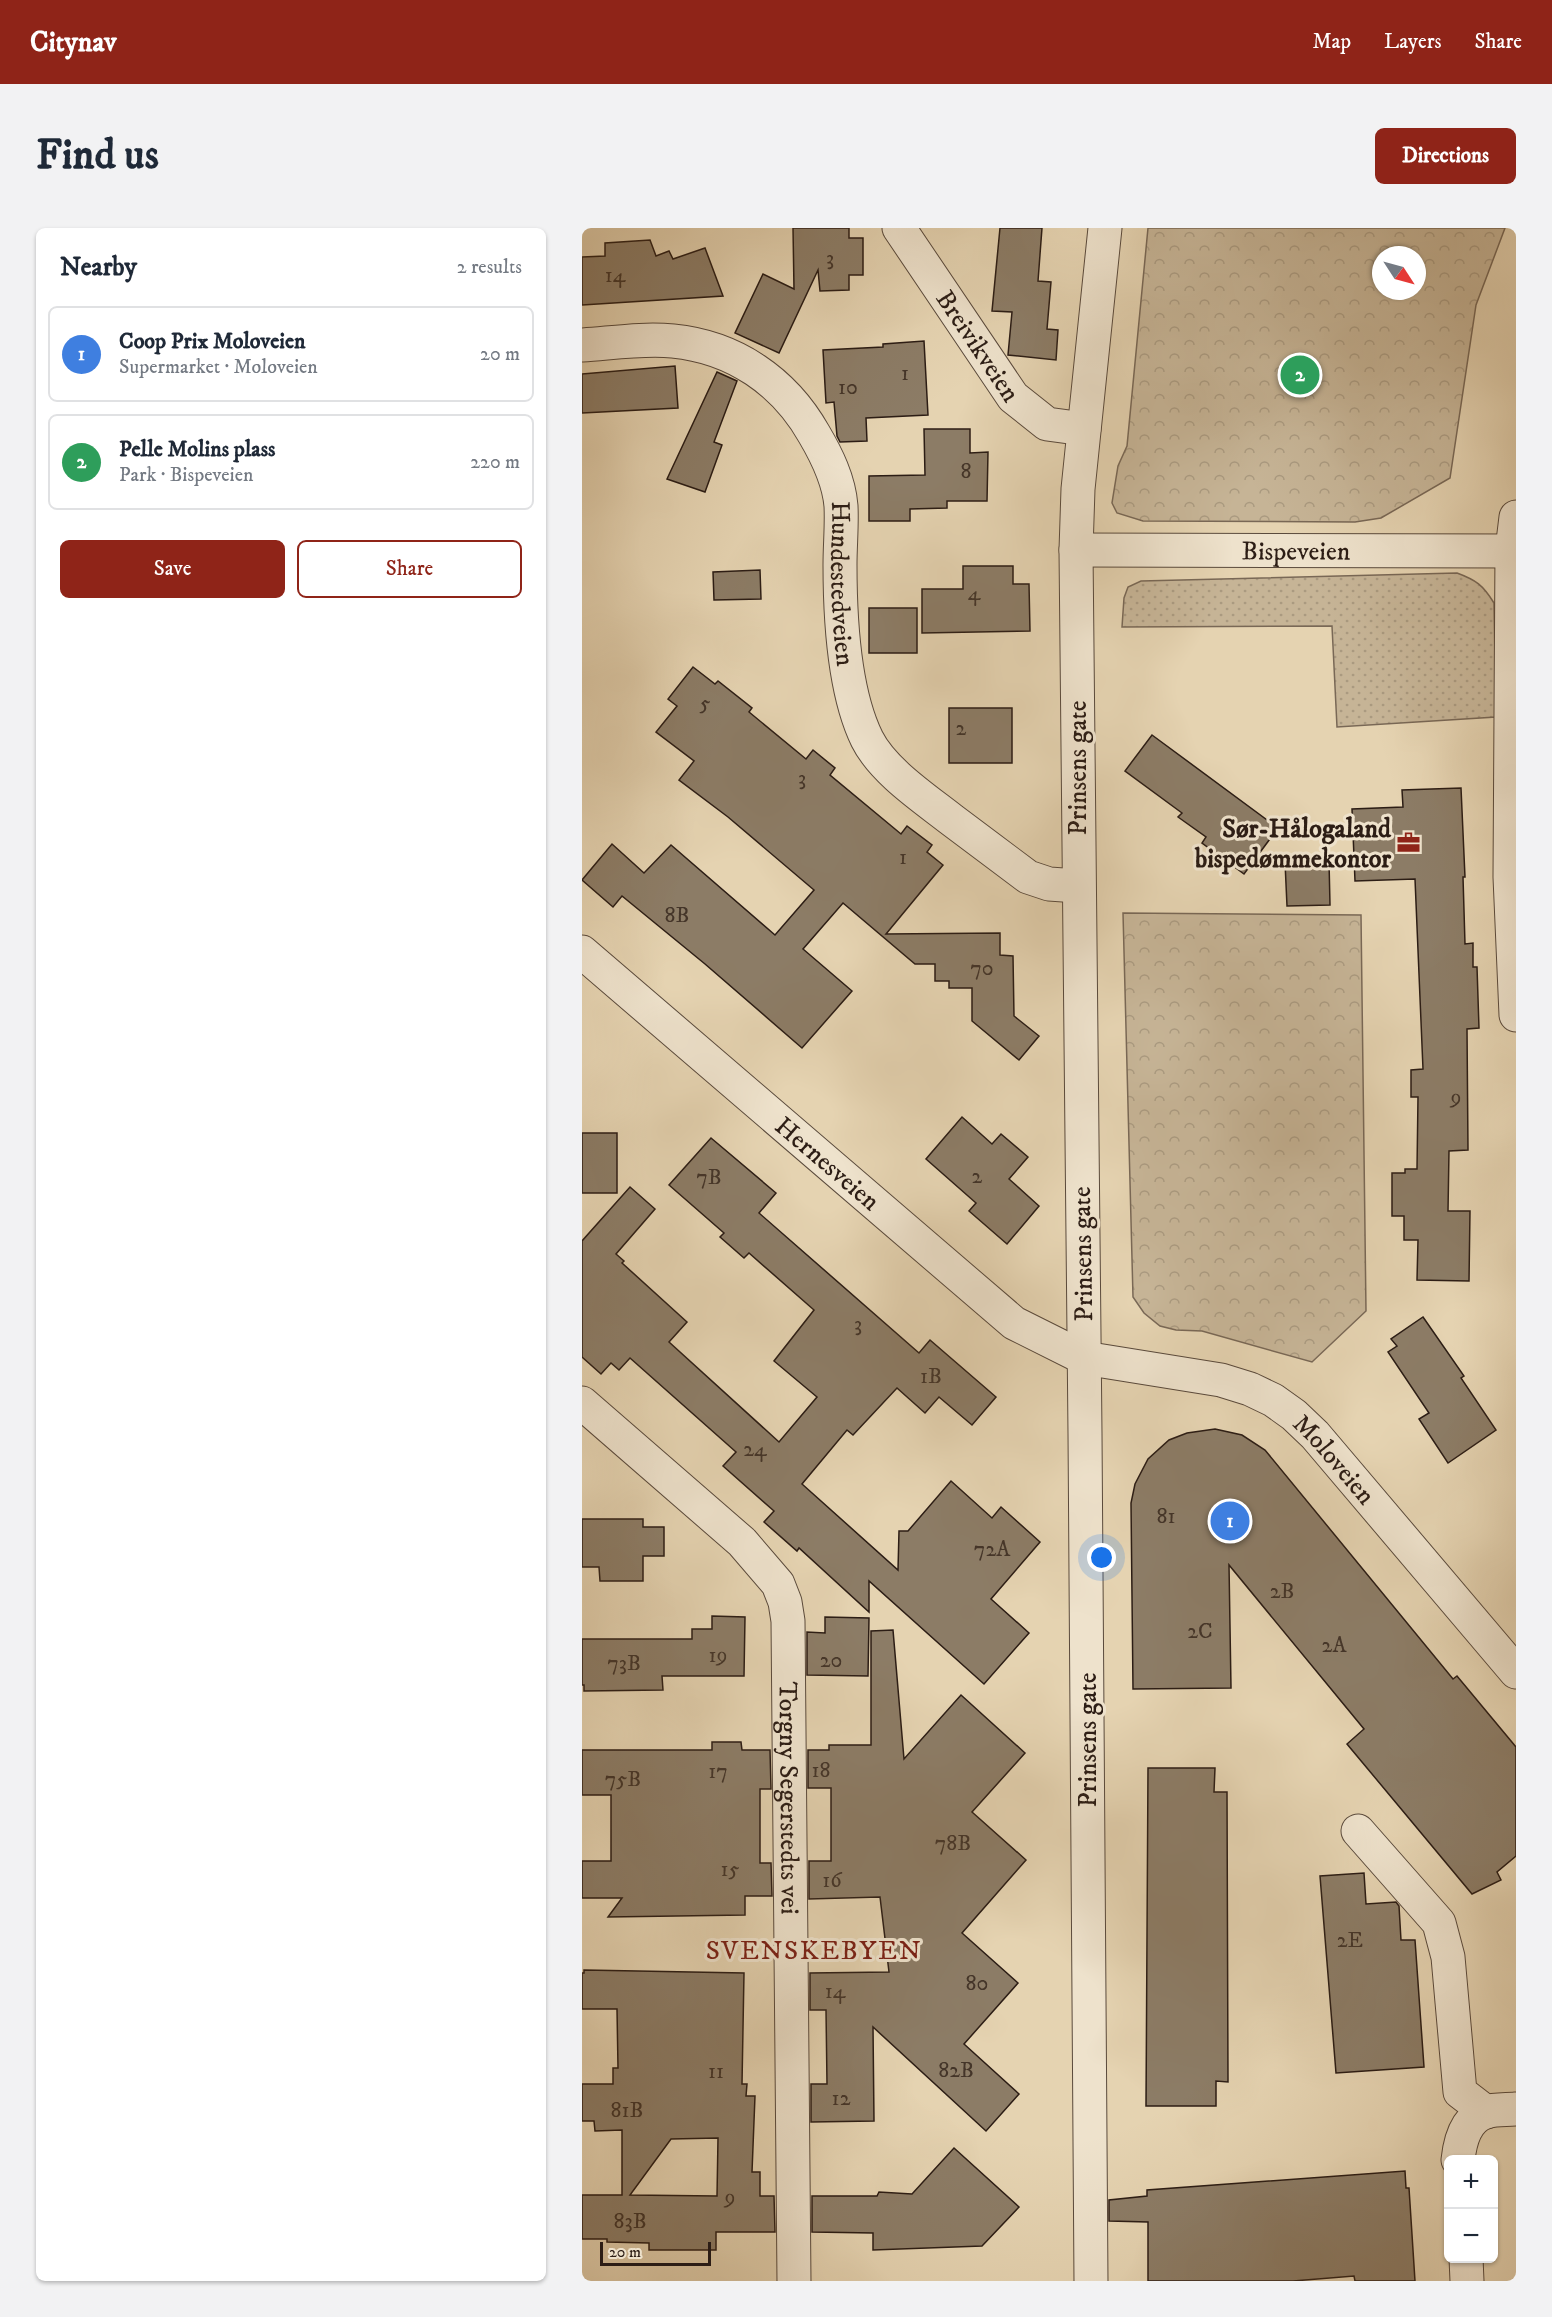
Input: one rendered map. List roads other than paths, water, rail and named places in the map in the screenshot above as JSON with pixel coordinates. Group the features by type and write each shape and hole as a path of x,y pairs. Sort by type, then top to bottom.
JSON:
{"street":[{"name":"Breivikveien","path":"899,228 1013,397 1047,424 1084,429"},
{"name":"Prinsens gate","path":"1090,2281 1076,550 1078,489 1105,228"},
{"name":"Hundestedveien","path":"582,345 663,341 715,349 744,361 778,386 806,420 830,461 841,504 840,567 844,640 854,707 868,741 889,768 916,792 1028,877 1049,884 1078,886"},
{"path":"1516,517 1510,877 1516,1015"},
{"name":"Bispeveien","path":"1076,550 1514,550"},
{"name":"Hernesveien","path":"582,952 1014,1323 1084,1358"},
{"name":"Moloveien","path":"1084,1358 1221,1380 1258,1392 1294,1415 1315,1435 1516,1672"},
{"name":"Torgny Segerstedts vei","path":"582,1404 742,1542 778,1584 785,1602 788,1621 794,2281"},
{"path":"1358,1831 1438,1923 1448,1957 1460,2092 1501,2111"},
{"path":"1458,2155 1460,2140 1471,2122 1501,2111"},
{"path":"1466,2263 1467,2281"}],"place":[{"name":"Pelle Molins plass","path":"1300,375"},
{"name":"Sør-Hålogaland bispedømmekontor","path":"1409,843"},
{"name":"Coop Prix Moloveien","path":"1230,1521"}],"district":[{"name":"SVENSKEBYEN","path":"814,1950"}]}
